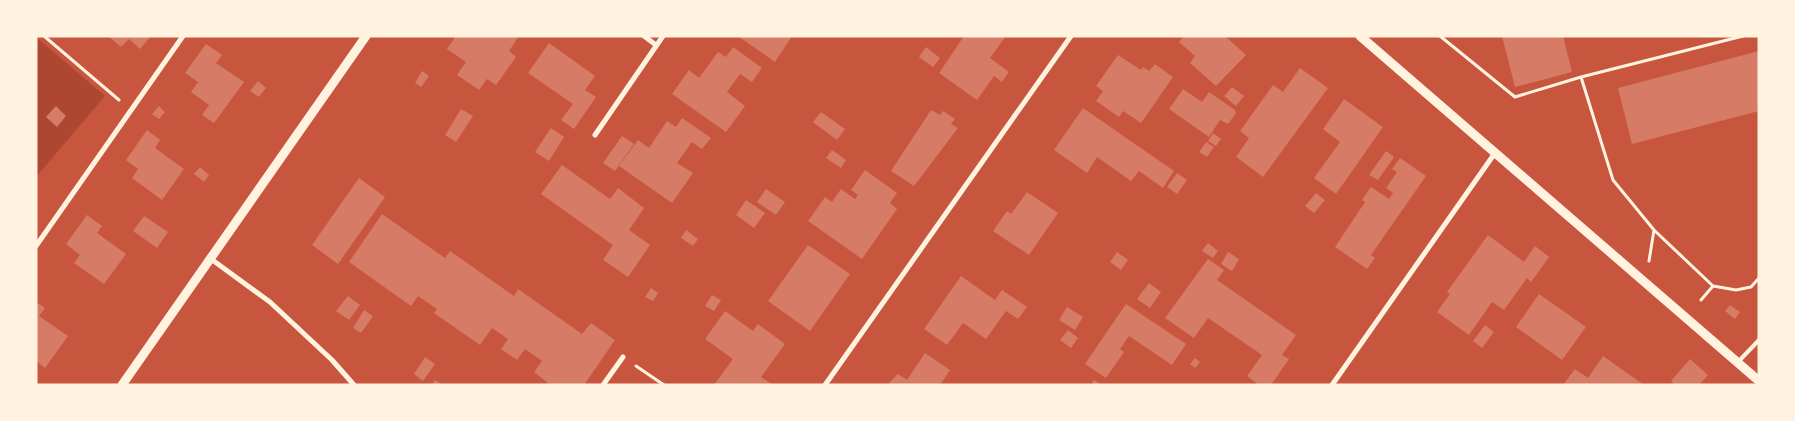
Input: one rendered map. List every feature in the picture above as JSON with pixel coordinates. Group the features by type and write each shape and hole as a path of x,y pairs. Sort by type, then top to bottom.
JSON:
{"street":[{"path":"36,246 182,36"},
{"path":"122,385 366,36"},
{"path":"644,36 656,45"},
{"path":"595,135 663,36"},
{"path":"826,385 1071,36"},
{"path":"1360,36 1759,381"},
{"path":"1332,385 1495,154"},
{"path":"210,259 270,302 332,360 354,385"},
{"path":"603,385 623,357"}],"lane":[{"path":"1738,362 1759,340"}],"path":[{"path":"44,36 131,110"},
{"path":"1440,36 1515,97 1581,77 1743,36"},
{"path":"1581,77 1613,180 1654,230 1713,286 1736,290 1751,287 1759,278"},
{"path":"1639,276 1651,259 1654,230"},
{"path":"1701,300 1713,286"},
{"path":"623,357 664,385"}],"shaded area":[{"path":"36,37 105,96 36,177"}],"building":[{"path":"108,36 151,36 140,49 129,39 121,47"},
{"path":"456,36 519,36 509,51 516,57 496,85 487,79 479,90 457,75 466,62 447,49"},
{"path":"738,36 792,36 775,62"},
{"path":"964,36 1006,36 990,58 1009,72 1002,82 994,76 977,100 939,73"},
{"path":"1184,36 1225,36 1246,55 1216,86 1190,63 1195,56 1179,42"},
{"path":"1502,36 1563,36 1572,72 1515,87"},
{"path":"549,43 595,76 585,90 596,97 574,129 561,120 573,104 528,73"},
{"path":"206,44 222,55 216,63 244,82 214,123 202,115 209,105 191,92 198,82 185,73"},
{"path":"733,47 762,68 752,82 740,74 727,92 745,106 726,132 672,94 689,70 699,78 718,52 726,57"},
{"path":"926,47 940,58 933,67 919,57"},
{"path":"1759,51 1759,111 1632,144 1618,88"},
{"path":"1118,55 1141,70 1143,67 1149,71 1155,64 1173,77 1141,123 1123,111 1119,117 1096,101 1103,91 1096,86"},
{"path":"1300,68 1328,88 1263,177 1236,157 1249,138 1240,131 1273,85 1283,92"},
{"path":"422,71 429,76 421,87 415,83"},
{"path":"258,81 266,88 259,97 250,91"},
{"path":"1232,87 1244,96 1236,106 1224,96"},
{"path":"1183,89 1202,102 1209,92 1235,110 1236,113 1228,124 1220,120 1209,137 1169,109"},
{"path":"1344,99 1383,127 1336,194 1314,178 1340,142 1323,129"},
{"path":"56,106 66,116 57,127 46,117"},
{"path":"159,106 165,112 159,119 152,114"},
{"path":"1083,108 1174,171 1163,188 1139,171 1131,181 1097,157 1087,173 1054,150"},
{"path":"461,109 473,116 456,142 445,135"},
{"path":"931,110 940,115 943,111 955,119 951,124 958,128 914,186 891,171"},
{"path":"821,112 845,129 837,140 813,122"},
{"path":"682,118 711,138 702,149 692,142 677,163 693,173 672,203 619,166 638,140 649,148 667,121 676,127"},
{"path":"551,128 564,137 549,161 535,152"},
{"path":"147,130 160,140 155,148 184,169 162,200 132,178 138,169 126,160"},
{"path":"1213,133 1221,139 1216,146 1208,141"},
{"path":"622,136 634,144 615,171 603,163"},
{"path":"1206,142 1214,147 1207,157 1199,152"},
{"path":"832,150 846,160 841,168 826,158"},
{"path":"1386,151 1394,157 1378,180 1369,175"},
{"path":"1400,158 1426,176 1371,255 1375,258 1367,269 1335,247 1365,202 1362,200 1371,187 1389,199 1393,193 1386,188 1397,172 1392,169"},
{"path":"562,165 610,199 618,188 644,208 629,230 650,245 628,277 603,260 613,245 541,194"},
{"path":"200,167 209,175 204,182 194,174"},
{"path":"865,170 897,193 890,203 897,209 862,259 808,221 825,197 832,202 841,189 855,199 858,195 851,190"},
{"path":"1177,173 1187,180 1177,194 1167,187"},
{"path":"359,178 385,197 338,264 312,245"},
{"path":"766,189 785,202 776,215 757,202"},
{"path":"1027,192 1058,213 1029,255 993,231 1007,211 1011,214"},
{"path":"1316,193 1325,200 1314,213 1305,206"},
{"path":"746,200 765,213 754,228 736,215"},
{"path":"382,214 445,258 450,251 514,296 518,289 582,334 591,323 615,340 584,385 547,385 548,383 534,372 542,361 525,349 517,360 501,349 508,339 492,328 480,345 434,313 437,309 418,296 411,306 349,262"},
{"path":"87,215 102,226 97,233 126,254 104,284 74,263 80,255 66,244"},
{"path":"144,216 168,232 157,248 133,231"},
{"path":"686,230 698,239 693,246 681,238"},
{"path":"1488,235 1524,262 1535,246 1549,257 1531,282 1527,278 1504,310 1492,302 1469,335 1437,312 1450,294 1447,292"},
{"path":"1208,243 1218,251 1213,258 1202,251"},
{"path":"808,245 850,274 810,331 768,301"},
{"path":"1117,252 1128,260 1121,270 1110,262"},
{"path":"1228,252 1239,259 1232,271 1221,264"},
{"path":"1208,259 1224,270 1217,280 1296,335 1282,355 1289,359 1271,385 1259,385 1247,376 1262,355 1208,318 1194,338 1165,318"},
{"path":"961,276 995,300 1002,290 1027,307 1018,319 1006,311 986,339 963,323 947,345 924,329"},
{"path":"1149,283 1161,292 1150,308 1137,299"},
{"path":"651,288 658,293 653,301 645,297"},
{"path":"1539,294 1586,327 1562,360 1516,327"},
{"path":"712,295 721,300 714,311 705,306"},
{"path":"348,296 360,305 349,320 336,311"},
{"path":"36,302 45,308 39,316 68,336 45,368 36,361"},
{"path":"1126,304 1186,344 1172,365 1129,336 1120,349 1124,352 1106,378 1085,364"},
{"path":"1730,305 1740,312 1735,319 1725,311"},
{"path":"1067,307 1083,317 1075,330 1059,320"},
{"path":"364,310 373,316 361,333 353,328"},
{"path":"725,311 753,331 758,324 785,344 761,377 773,385 714,385 733,359 705,339"},
{"path":"1485,325 1494,332 1482,348 1473,341"},
{"path":"1068,330 1078,338 1071,348 1060,340"},
{"path":"925,353 950,370 940,385 887,385 898,374 907,380"},
{"path":"1603,356 1644,385 1563,385 1575,369 1588,378"},
{"path":"425,357 435,364 423,381 414,374"},
{"path":"1195,358 1200,362 1195,368 1190,364"},
{"path":"1690,359 1708,375 1699,385 1671,385 1673,383 1671,381"},
{"path":"435,380 443,385 432,385"},
{"path":"1094,380 1102,385 1091,385"}]}
